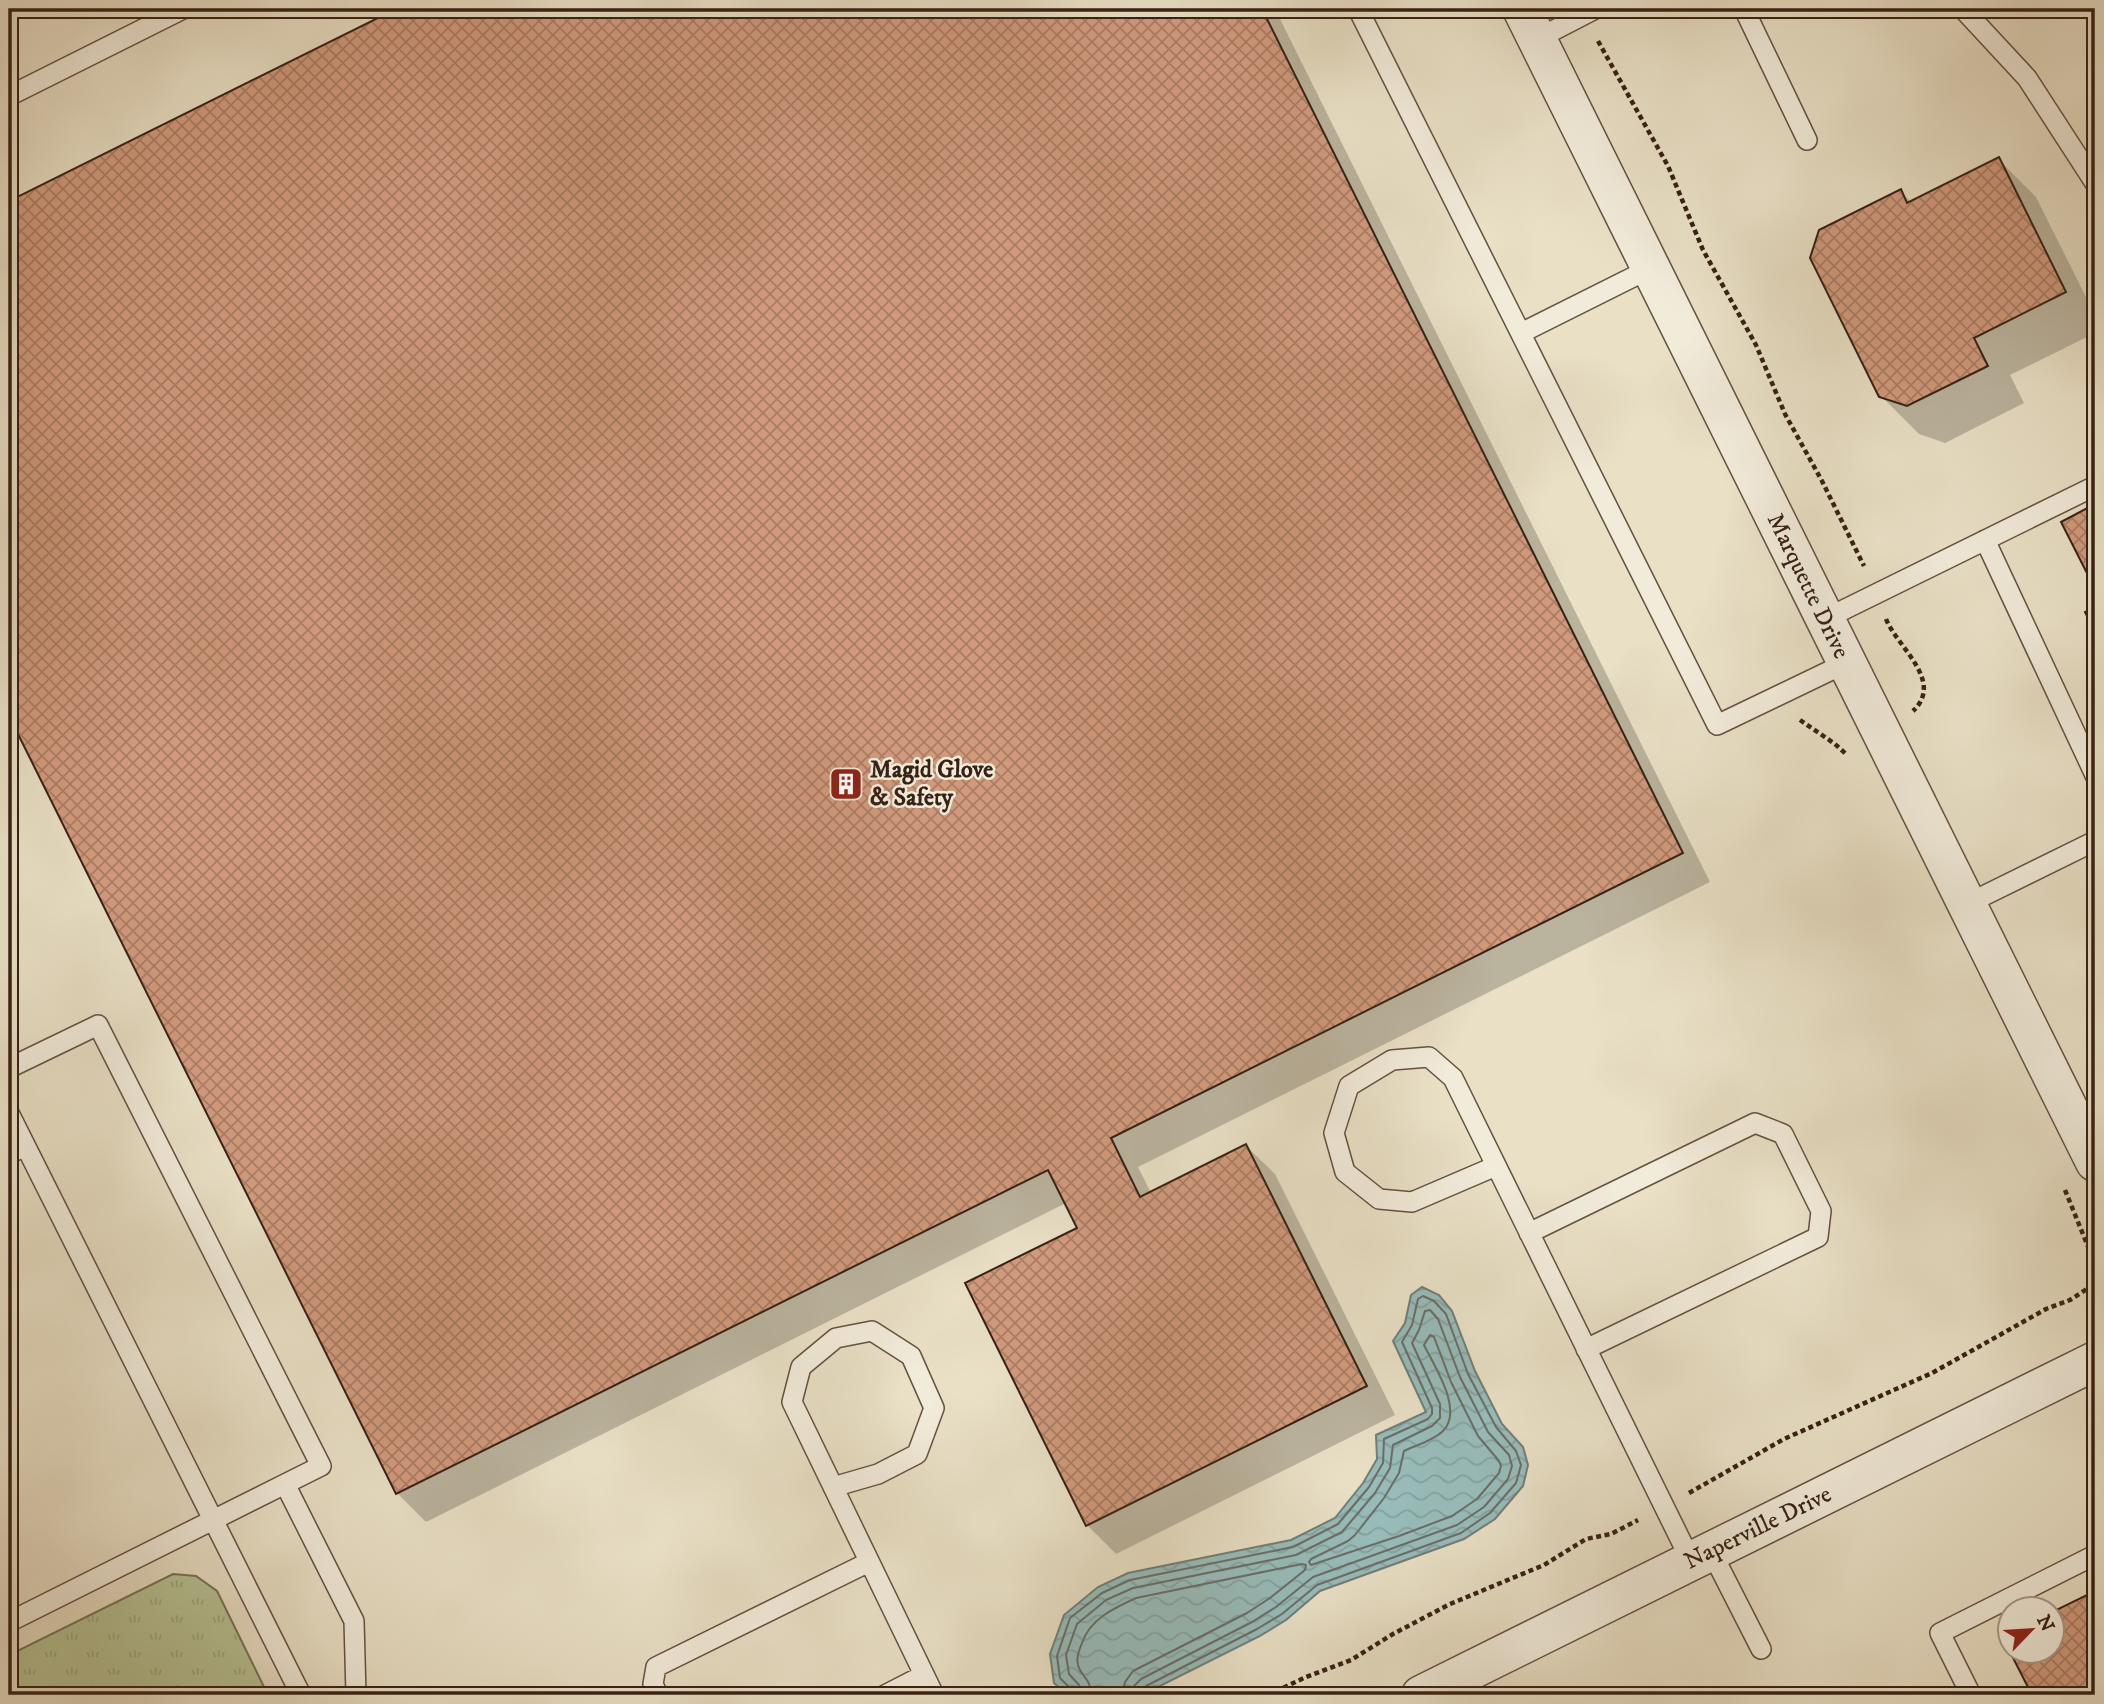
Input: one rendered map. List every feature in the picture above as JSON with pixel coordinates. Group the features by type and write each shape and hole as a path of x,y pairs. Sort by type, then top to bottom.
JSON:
{"street":[{"name":"Marquette Drive","path":"1529,24 2095,1162"},
{"name":"Naperville Drive","path":"1421,1695 2095,1361"}],"lane":[{"path":"9,96 183,9"},
{"path":"1358,9 1717,725 1846,663"},
{"path":"1744,9 1807,140"},
{"path":"1963,9 2027,78 2095,183"},
{"path":"1529,24 1590,12"},
{"path":"1521,333 1651,268"},
{"path":"1825,619 2095,486"},
{"path":"1985,540 2095,775"},
{"path":"1967,904 2095,841"},
{"path":"9,1068 98,1025 321,1466 9,1622"},
{"path":"1496,1166 1412,1202 1379,1199 1346,1172 1334,1133 1349,1086 1392,1060 1429,1057 1453,1078 1586,1349 1701,1556 1761,1649"},
{"path":"9,1113 17,1150 214,1520 301,1695"},
{"path":"1529,1233 1755,1123 1783,1134 1821,1211 1818,1237 1586,1349"},
{"path":"833,1487 878,1474 917,1454 934,1408 911,1356 872,1331 836,1338 801,1367 792,1402 869,1562 934,1695"},
{"path":"285,1484 354,1622 356,1695"},
{"path":"1971,1695 1940,1633 2095,1555"},
{"path":"658,1695 653,1684 656,1667 869,1562"},
{"path":"884,1695 924,1675"}],"path":[{"path":"1590,12 1610,65 1668,166 1703,250 1756,345 1785,414 1862,561 1891,632 1917,665 1923,681 1923,697 1919,706 1884,738"}],"green space":[{"path":"173,1574 196,1576 217,1591 268,1695 9,1695 9,1655"}],"water":[{"path":"1422,1287 1439,1295 1452,1311 1475,1371 1502,1424 1523,1447 1528,1465 1523,1486 1495,1519 1464,1539 1320,1591 1286,1620 1260,1636 1142,1695 1068,1695 1054,1683 1050,1654 1064,1615 1098,1587 1128,1573 1291,1540 1335,1518 1363,1483 1377,1459 1376,1435 1426,1412 1393,1341 1405,1323 1411,1295"}],"building":[{"name":"Magid Glove & Safety","path":"396,9 1262,9 1683,853 1111,1138 1140,1197 1246,1144 1367,1386 1086,1526 965,1283 1077,1228 1048,1170 396,1494 9,716 9,201"},
{"path":"1999,157 2066,292 1974,338 1988,366 1907,406 1879,397 1810,258 1819,230 1901,189 1907,203"},
{"path":"2095,504 2095,589 2061,522"},
{"path":"2095,608 2095,632 2085,612"},
{"path":"2095,1591 2095,1695 2032,1695 2017,1666 2066,1666 2066,1605"}],"place":[{"name":"Magid Glove & Safety","path":"846,784"}]}
